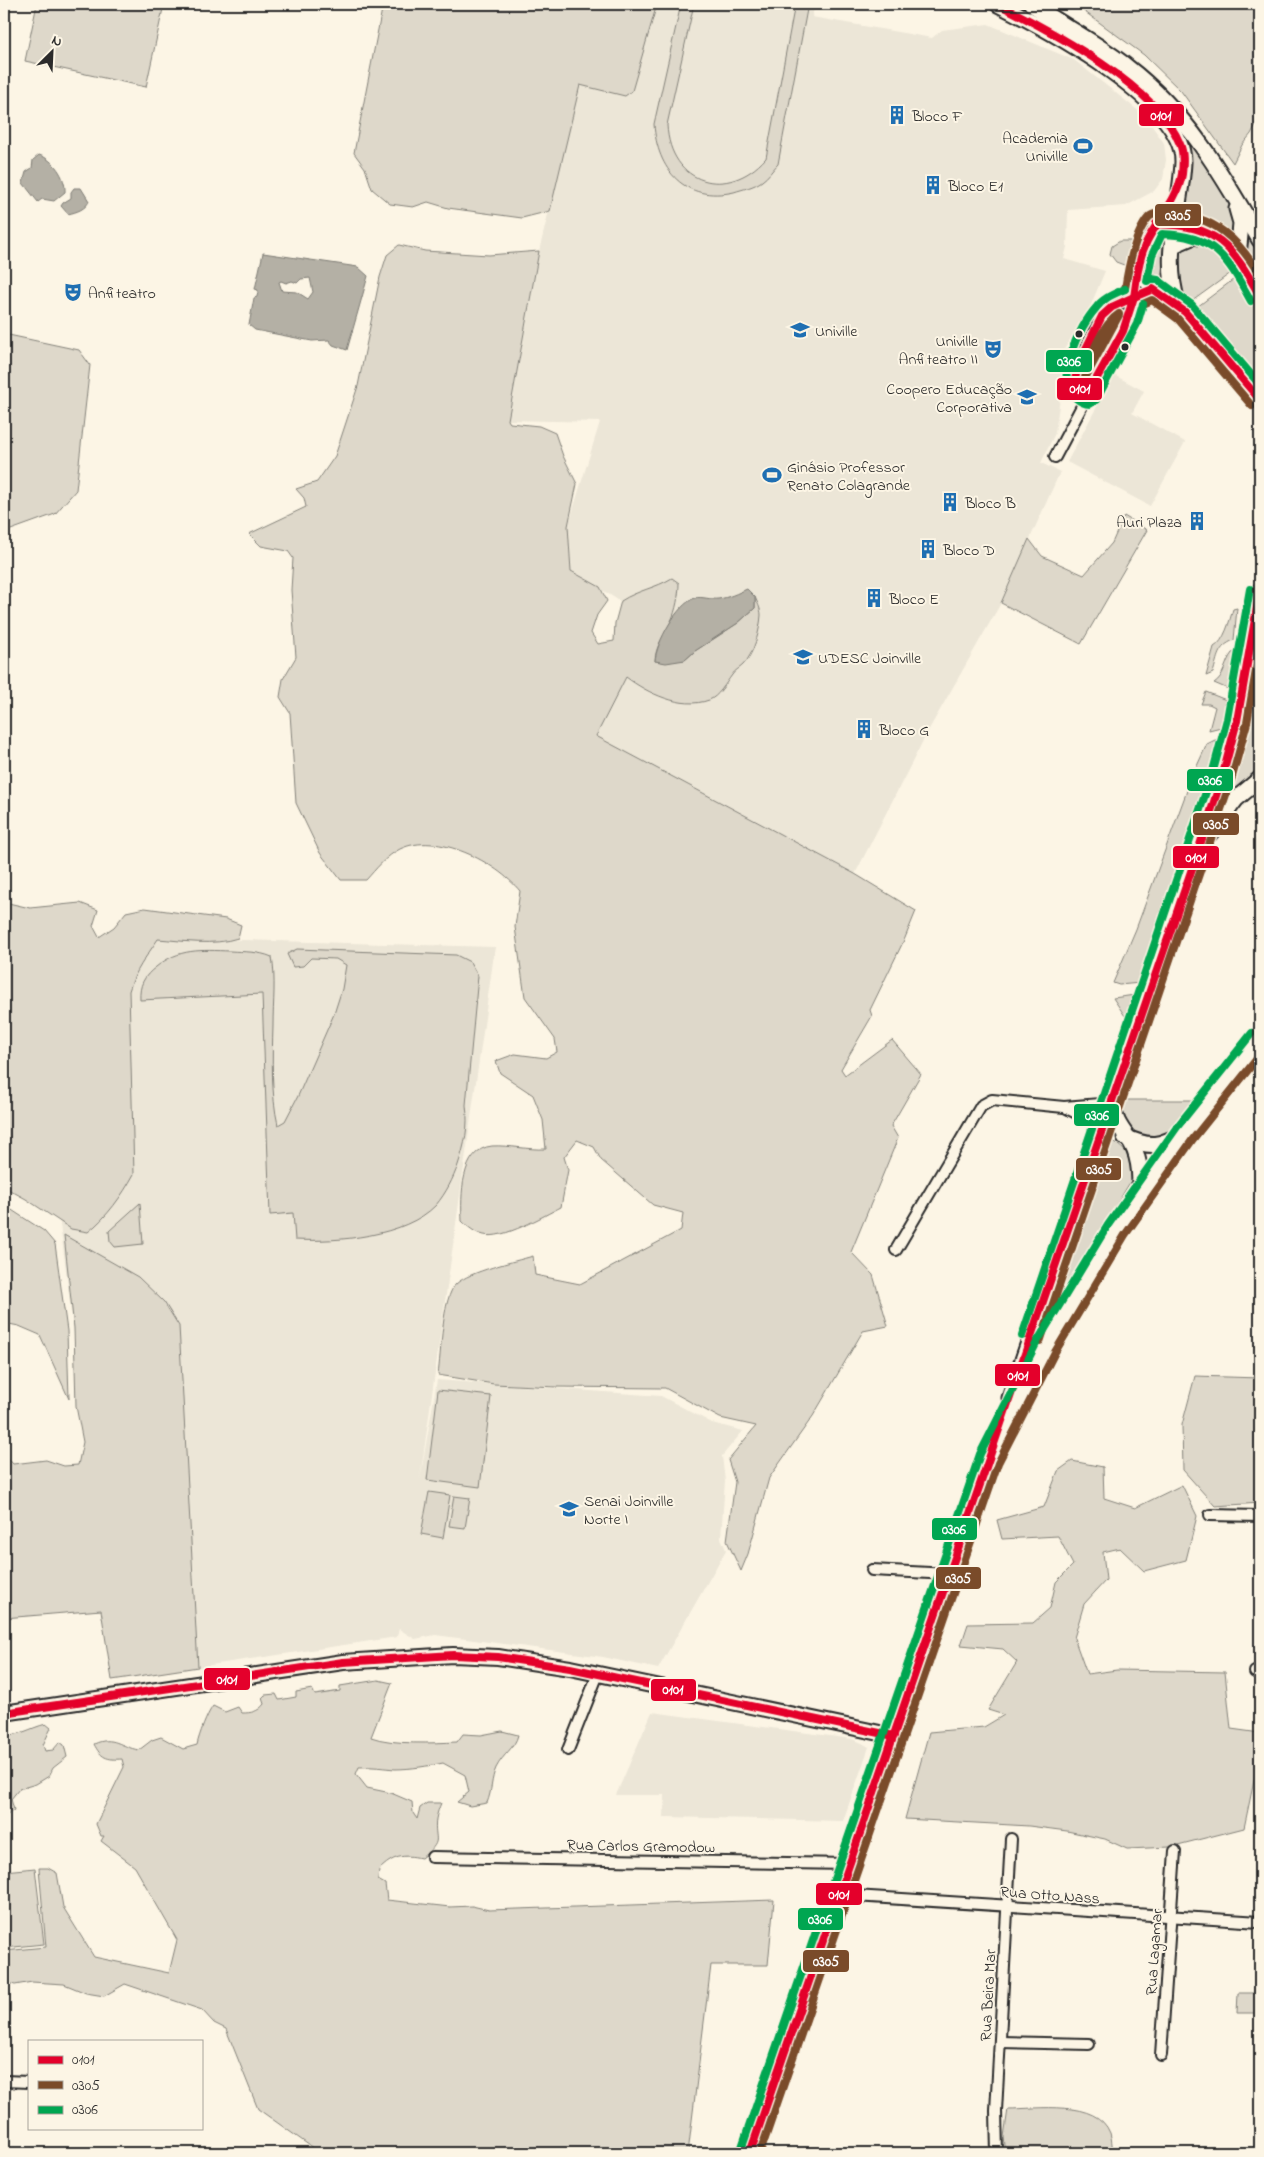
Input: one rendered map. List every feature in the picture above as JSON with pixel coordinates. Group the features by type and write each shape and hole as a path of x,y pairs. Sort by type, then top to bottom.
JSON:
{"main road":[{"path":"998,4 1053,32 1103,65 1149,103 1167,122 1178,140 1183,160 1172,245 1173,287 1178,301 1185,312 1260,400"},
{"path":"1032,4 1106,52 1151,87 1186,124 1230,188 1260,240"},
{"path":"1156,224 1180,186"},
{"path":"1230,188 1242,223 1238,257"},
{"path":"1156,224 1194,226 1204,230 1238,257 1260,296"},
{"path":"1172,245 1187,237 1204,237 1238,257"},
{"path":"750,2153 1198,851 1230,747 1256,645 1260,592"},
{"path":"1198,851 1225,812 1247,789 1260,779"},
{"path":"989,1458 1046,1347 1139,1196 1185,1133 1260,1039"},
{"path":"1112,1102 1118,1124 1129,1139 1139,1168 1139,1196"},
{"path":"1103,1127 1143,1145 1155,1146 1185,1133"},
{"path":"4,1714 380,1658 444,1655 525,1660 894,1736"}],"street":[{"path":"1056,457 1128,319 1143,251 1156,224"},
{"path":"1137,277 1185,312"},
{"path":"1088,394 1079,388 1075,382 1075,376 1097,325 1108,309 1153,289"},
{"path":"896,1250 981,1106 986,1102 999,1100 1064,1107 1112,1102"},
{"path":"1064,1107 1103,1127"},
{"path":"1210,1515 1260,1516"},
{"path":"872,1570 950,1574"},
{"path":"568,1750 598,1674"},
{"name":"Rua Beira Mar","path":"997,2153 996,2111 1011,1839"},
{"name":"Rua Lagamar","path":"1161,2055 1175,1851"},
{"name":"Rua Carlos Gramodow","path":"432,1857 850,1864"},
{"name":"Rua Otto Nass","path":"839,1896 1260,1922"},
{"path":"1000,2042 1089,2044"},
{"path":"4,2081 28,2082"}],"shaded area":[{"path":"37,4 164,4 146,87 25,61"},
{"path":"383,4 657,4 632,91 625,96 580,85 550,211 522,218 448,208 428,202 413,207 390,204 372,189 365,168 354,153"},
{"name":"Univille","path":"653,4 815,4 812,17 932,38 942,30 988,24 1074,60 1145,116 1164,143 1166,160 1163,179 1154,191 1126,206 1068,210 1067,247 1064,259 1105,271 1090,307 1062,353 1060,398 1055,433 1041,463 1060,472 1001,603 928,731 855,874 595,736 654,622 571,571 568,526 600,422 508,420 539,251 580,84"},
{"path":"681,4 694,4 667,125 671,145 678,162 690,173 703,180 719,182 735,179 751,171 766,158 795,4 808,4 778,164 764,179 752,186 734,192 717,194 701,192 688,187 677,179 668,169 661,156 656,141 654,124"},
{"path":"1074,4 1260,4 1260,117 1233,163 1181,91 1144,55"},
{"path":"1191,142 1217,178 1232,208 1235,218 1234,242 1206,221 1186,213"},
{"path":"39,155 49,160 58,169 65,186 65,192 54,201 42,199 38,202 23,183 26,172 32,168 33,160"},
{"path":"74,188 81,188 89,201 81,210 68,214 61,206 71,198 71,192"},
{"path":"1251,236 1260,253 1248,260 1246,249"},
{"path":"1167,237 1159,288 1144,277 1145,265 1153,247 1162,238"},
{"path":"1120,241 1143,241 1132,268 1116,262 1110,254 1112,246"},
{"path":"1199,242 1221,251 1235,270 1188,304 1178,276 1178,259 1184,248"},
{"path":"399,245 425,251 489,255 539,251 508,420 510,423 539,426 555,433 563,456 577,484 568,526 571,571 600,587 607,601 597,615 591,633 598,644 614,641 615,623 621,601 672,578 679,583 677,602 673,617 658,645 655,661 685,660 695,651 738,623 755,608 755,597 759,606 761,615 759,628 756,642 750,655 743,665 733,673 716,696 699,703 676,701 654,694 626,677 596,736 855,874 916,911 870,1010 872,1016 841,1069 845,1075 892,1040 921,1074 891,1126 898,1138 851,1252 873,1275 888,1326 863,1331 813,1416 769,1478 748,1554 741,1571 727,1541 735,1482 728,1460 756,1426 720,1418 665,1388 556,1387 494,1384 438,1375 448,1301 451,1291 463,1279 481,1271 533,1256 535,1275 580,1284 681,1230 683,1213 653,1205 601,1160 594,1147 577,1140 564,1157 568,1170 561,1207 512,1231 492,1236 478,1233 462,1221 465,1176 468,1165 481,1149 492,1146 506,1146 546,1149 543,1120 533,1095 500,1073 496,1061 515,1054 546,1058 557,1052 555,1039 525,997 515,927 520,891 509,880 481,860 465,852 431,844 415,844 400,849 377,867 366,880 341,880 320,853 296,803 290,713 280,697 283,679 296,657 291,590 293,558 288,551 261,546 249,534 306,507 304,498 296,489 317,482 335,456 358,386 380,277 387,255"},
{"path":"263,253 358,267 368,276 347,350 333,345 329,340 312,341 255,330 249,325 254,298 257,297 258,290 255,289","holes":["310,278 313,292 308,299 297,292 282,291 279,282 286,283 292,281 297,283 301,279"]},
{"path":"1238,276 1260,315 1260,385 1249,376 1193,310"},
{"path":"4,334 79,350 90,365 76,490 55,514 8,531 4,530"},
{"path":"1114,375 1144,391 1132,413 1185,442 1150,506 1067,462"},
{"path":"1124,516 1147,530 1081,644 1001,603 1029,539 1042,556 1084,575 1112,543"},
{"path":"747,589 755,597 755,608 738,623 695,651 685,660 666,663 655,661 663,635 681,608 688,602 695,598 722,598"},
{"path":"1237,608 1234,640 1221,649 1213,673 1206,676 1214,647 1224,636 1233,609"},
{"path":"1238,650 1244,652 1237,696 1228,689 1214,683 1220,677 1232,653"},
{"path":"1254,672 1260,673 1260,774 1224,804 1235,766"},
{"path":"1206,692 1226,700 1221,727 1209,730 1215,707 1209,704 1201,704"},
{"path":"1217,739 1216,760 1140,983 1119,985 1113,983 1136,929 1192,777 1207,744"},
{"path":"4,902 30,908 80,903 98,910 93,926 99,937 114,927 126,912 145,908 226,919 241,925 238,938 219,942 158,939 134,977 129,991 134,1174 114,1206 88,1232 71,1229 26,1199 4,1187"},
{"path":"23,934 495,947 420,1479 437,1380 661,1396 712,1423 743,1431 722,1456 725,1481 721,1538 726,1550 658,1669 603,1657 435,1635 415,1639 399,1629 397,1637 118,1679"},
{"path":"297,949 456,955 470,962 478,976 466,1105 467,1128 458,1165 446,1191 436,1205 423,1216 389,1231 330,1240 295,1240 293,1213 270,1215 262,994 140,1000 141,985 148,974 173,956 182,953 191,951 230,951 256,953 272,957 274,983 272,1076 278,1125 285,1121 298,1096 334,1014 342,989 346,965 336,959 311,958 303,966 293,967 287,954"},
{"path":"1135,995 1127,1019 1113,998"},
{"path":"1122,1100 1196,1100 1175,1128 1161,1136 1152,1138 1144,1137 1131,1127 1126,1120"},
{"path":"1104,1136 1122,1148 1130,1158 1133,1171 1132,1179 1044,1323"},
{"path":"140,1203 143,1244 115,1247 110,1241 109,1231"},
{"path":"4,1205 44,1231 55,1244 67,1331 69,1399 40,1335 19,1326 4,1323"},
{"path":"64,1235 138,1277 164,1302 179,1326 198,1667 112,1680 101,1610 4,1618 4,1454 13,1464 46,1460 64,1466 78,1465 83,1442 76,1406 74,1328"},
{"path":"1195,1376 1260,1378 1260,1503 1215,1506 1183,1470 1182,1425"},
{"path":"438,1390 491,1396 480,1487 427,1480"},
{"path":"1072,1461 1103,1467 1104,1498 1135,1508 1182,1485 1197,1516 1186,1560 1144,1571 1120,1548 1103,1552 1106,1580 1084,1604 1074,1638 1087,1674 1117,1670 1225,1672 1231,1729 1260,1733 1260,1765 1255,1776 1244,1828 1170,1847 1127,1849 1105,1839 1067,1831 1029,1826 905,1819 929,1732 984,1727 1004,1715 988,1710 1017,1662 1003,1649 961,1645 968,1624 1033,1623 1050,1608 1056,1582 1073,1565 1058,1536 1002,1539 997,1520 1044,1507 1058,1471"},
{"path":"429,1492 450,1495 443,1538 421,1534"},
{"path":"454,1496 470,1498 465,1528 449,1526"},
{"path":"378,1680 392,1683 371,1737 380,1740 425,1743 457,1742 463,1734 481,1735 502,1731 518,1735 514,1744 496,1768 487,1803 470,1806 457,1802 469,1792 465,1775 443,1763 401,1769 359,1767 356,1774 367,1788 391,1793 412,1802 413,1813 417,1819 420,1808 427,1803 441,1803 435,1826 436,1844 421,1858 398,1857 379,1870 378,1880 385,1884 387,1900 450,1907 472,1906 489,1910 774,1900 768,1965 711,1965 688,2153 320,2153 258,2109 226,2029 214,2023 202,2010 125,1984 104,1996 86,1993 64,1984 32,1982 15,1985 4,1982 4,1951 46,1947 39,1868 48,1868 57,1873 63,1907 94,1957 169,1973 177,1940 135,1867 101,1841 104,1836 101,1836 96,1824 124,1767 122,1759 105,1757 94,1744 112,1741 139,1750 152,1740 161,1737 183,1749 197,1745 208,1714 213,1706 225,1712 238,1707 242,1713 251,1712 259,1709 264,1704 262,1698 265,1695 276,1694 279,1700 296,1697 296,1692 312,1689 315,1695 340,1691 340,1686"},
{"path":"652,1712 852,1739 862,1743 869,1747 843,1821 664,1817 665,1795 616,1795"},
{"path":"46,1724 51,1728 43,1745 45,1751 53,1750 60,1742 64,1745 67,1757 53,1768 49,1776 36,1784 19,1789 11,1799 14,1810 4,1817 4,1735 20,1733"},
{"path":"35,1868 44,1944 4,1948 4,1871"},
{"path":"1238,1993 1260,1993 1260,2013 1237,2013"},
{"path":"1065,2108 1080,2110 1093,2115 1103,2122 1110,2133 1113,2153 1006,2153 1004,2137 1008,2109"}],"transit line":[{"name":"0101","path":"998,4 1073,45 1127,82 1150,102 1168,123 1180,144 1183,162 1180,183 1144,248 1138,269 1134,297"},
{"name":"0305","path":"1125,289 1132,252 1139,232 1149,217 1156,214 1186,216 1200,219 1213,225 1234,241 1260,276"},
{"name":"0101","path":"1156,224 1194,228 1220,241 1240,263 1260,296"},
{"name":"0306","path":"1251,301 1226,261 1207,244 1180,235 1162,234 1152,255 1147,281 1152,279 1158,280 1192,305 1260,385"},
{"name":"0306","path":"1125,289 1109,297 1099,305 1076,339 1071,353 1067,378 1069,389 1081,402 1090,404 1096,400 1137,324 1143,304"},
{"name":"0101","path":"1134,297 1153,289 1185,312 1260,400"},
{"name":"0101","path":"1134,297 1123,331 1088,394 1079,388 1075,382 1077,367 1102,316 1112,307 1134,297"},
{"name":"0305","path":"1143,304 1152,300 1178,319 1252,406"},
{"name":"0305","path":"1119,314 1119,315 1085,378 1086,370 1097,343 1107,326 1119,314"},
{"name":"0306","path":"1022,1336 1213,771 1227,719 1250,589"},
{"name":"0101","path":"750,2153 1198,851 1223,774 1237,721 1260,591"},
{"name":"0305","path":"1040,1342 1232,777 1247,723 1260,647"},
{"name":"0306","path":"741,2150 980,1454 1037,1342 1108,1225 1177,1127 1252,1033"},
{"name":"0305","path":"760,2153 998,1463 1055,1352 1125,1235 1193,1139 1260,1055"},
{"name":"0101","path":"4,1713 343,1662 453,1655 498,1657 570,1668 894,1736"}],"place":[{"name":"Bloco F","path":"897,115"},
{"name":"Academia Univille","path":"1083,146"},
{"name":"Bloco E1","path":"933,185"},
{"name":"Anfiteatro","path":"73,292"},
{"name":"Univille","path":"800,330"},
{"name":"Univille Anfiteatro II","path":"993,349"},
{"name":"Coopero Educação Corporativa","path":"1027,397"},
{"name":"Ginásio Professor Renato Colagrande","path":"772,475"},
{"name":"Bloco B","path":"950,502"},
{"name":"Auri Plaza","path":"1197,521"},
{"name":"Bloco D","path":"928,549"},
{"name":"Bloco E","path":"874,598"},
{"name":"UDESC Joinville","path":"803,657"},
{"name":"Bloco G","path":"864,729"},
{"name":"Senai Joinville Norte I","path":"569,1509"}]}
